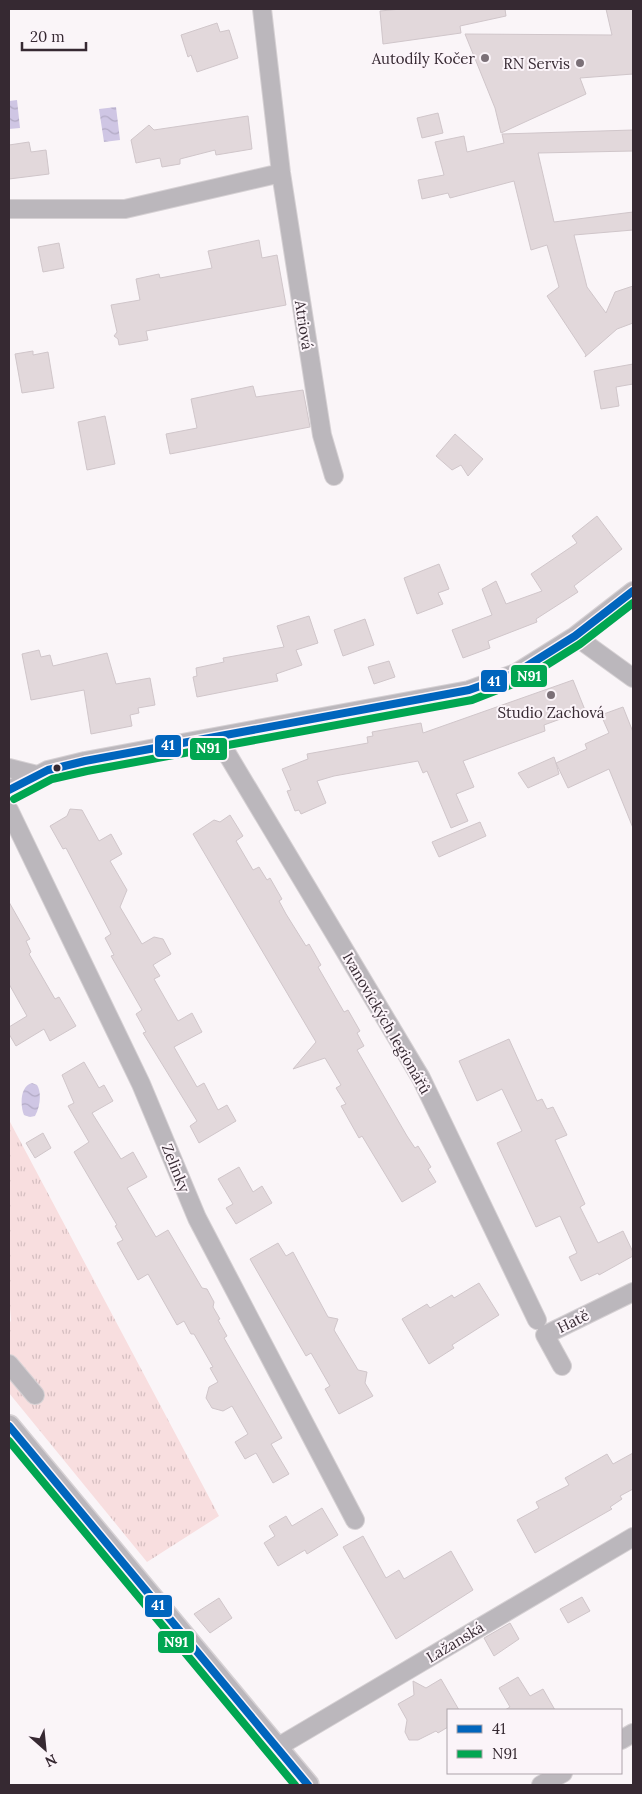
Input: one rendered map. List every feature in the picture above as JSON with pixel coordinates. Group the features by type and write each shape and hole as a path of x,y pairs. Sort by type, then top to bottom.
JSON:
{"street":[{"name":"Atriová","path":"262,9 281,173 322,435 334,476"},
{"path":"9,209 125,209 281,173"},
{"path":"9,790 37,775 86,761 469,690 516,673 575,636 633,591"},
{"path":"575,636 633,678"},
{"name":"Ivanovických legionářů","path":"217,737 421,1078 537,1320"},
{"path":"9,768 37,775"},
{"name":"Zelinky","path":"9,810 142,1084 197,1218 355,1520"},
{"name":"Hatě","path":"562,1366 545,1335 633,1292"},
{"path":"9,1364 35,1395"},
{"path":"9,1426 308,1785"},
{"name":"Lažanská","path":"276,1748 633,1536"},
{"path":"622,1739 633,1733"},
{"path":"541,1785 561,1774"}],"green space":[{"path":"9,1120 219,1516 147,1562 9,1393 9,1325 11,1320 9,1296"}],"water":[{"path":"17,100 20,128 9,129 9,101"},
{"path":"116,107 120,140 104,142 99,109"},
{"path":"32,1083 39,1088 40,1100 35,1116 30,1117 24,1115 22,1096 25,1088"}],"building":[{"path":"401,9 505,9 506,16 460,26 461,33 383,44 380,11"},
{"path":"606,9 633,9 633,74 580,78 586,94 501,133 495,108 465,34 612,35"},
{"path":"217,23 220,32 229,30 238,58 197,72 191,55 188,57 181,35"},
{"path":"438,113 443,133 422,138 417,118"},
{"path":"248,116 252,149 216,155 215,150 180,159 180,164 162,167 160,158 136,163 131,140 149,125 154,130"},
{"path":"633,130 633,151 538,153 554,222 633,212 633,230 574,235 587,287 606,313 615,292 633,286 633,323 617,329 585,357 586,355 547,296 559,287 547,245 531,250 514,181 450,198 448,193 422,199 418,180 444,175 435,142 464,136 467,152 504,143 502,134"},
{"path":"29,142 31,152 46,150 49,174 9,179 9,145"},
{"path":"259,240 262,258 277,255 286,305 146,331 148,340 119,345 118,339 114,336 117,332 111,305 140,300 136,279 159,274 160,278 212,268 208,251"},
{"path":"59,243 64,268 43,272 38,247"},
{"path":"33,351 33,355 48,352 54,388 22,393 15,354"},
{"path":"633,364 633,384 616,387 619,406 601,409 594,371"},
{"path":"253,386 256,397 303,390 310,427 170,454 166,434 197,428 191,399"},
{"path":"105,416 115,464 87,470 78,422"},
{"path":"455,434 483,459 468,476 461,465 452,470 436,456"},
{"path":"597,516 622,549 574,586 578,592 536,619 537,622 488,641 490,648 463,658 452,630 492,615 482,589 496,581 506,604 542,591 531,574 577,543 572,536"},
{"path":"439,564 449,589 438,593 443,604 417,614 404,578"},
{"path":"309,616 318,643 296,650 302,665 276,674 278,681 197,697 193,677 197,676 196,668 224,662 223,658 284,647 277,626"},
{"path":"365,619 374,645 343,656 334,630"},
{"path":"39,650 41,657 50,655 53,666 107,653 116,684 150,678 155,705 138,708 139,713 130,715 132,726 91,734 84,690 31,700 22,654"},
{"path":"389,661 395,677 374,684 368,667"},
{"path":"573,680 585,710 544,725 545,731 463,761 474,787 456,794 468,821 451,828 427,771 423,773 418,761 334,776 317,781 326,803 301,814 299,810 295,811 287,791 291,790 282,769 308,759 307,754 368,743 367,737 373,736 372,732 421,723 423,733"},
{"path":"623,707 633,732 633,828 609,769 568,788 556,763 587,749 585,744 609,733 601,715"},
{"path":"554,757 559,774 528,788 518,773"},
{"path":"70,809 82,810 99,841 111,834 122,854 110,861 127,890 120,907 142,944 154,937 163,939 171,954 153,965 160,976 154,979 178,1021 192,1013 202,1032 174,1047 197,1087 204,1083 218,1110 227,1105 236,1121 199,1143 190,1126 197,1121 143,1033 146,1032 136,1014 142,1010 111,956 114,955 105,938 111,934 66,848 63,849 50,826 67,816"},
{"path":"230,815 243,836 236,841 253,870 259,867 267,880 270,878 282,899 279,901 286,914 306,946 309,944 321,965 318,967 344,1012 348,1010 360,1031 357,1033 364,1046 357,1050 407,1136 415,1148 418,1146 431,1167 428,1169 436,1182 402,1202 362,1136 359,1138 341,1106 346,1104 336,1088 341,1085 325,1058 293,1069 316,1042 193,834 214,820 220,822"},
{"path":"480,822 486,836 439,857 432,842"},
{"path":"9,902 30,939 26,941 31,952 29,954 55,999 59,997 76,1026 50,1041 44,1029 16,1046 9,1034 9,1027 27,1016 9,984"},
{"path":"509,1039 537,1101 542,1099 547,1109 553,1107 567,1135 555,1140 585,1204 580,1207 598,1243 623,1231 633,1252 633,1256 599,1275 598,1273 581,1281 569,1257 577,1253 560,1216 536,1227 497,1143 522,1131 502,1089 477,1101 459,1061"},
{"path":"84,1062 99,1088 104,1085 113,1101 92,1113 121,1159 133,1152 147,1177 127,1188 156,1237 168,1230 202,1288 207,1289 214,1302 213,1307 220,1319 218,1320 227,1336 224,1338 282,1438 271,1444 289,1474 273,1483 256,1453 245,1459 235,1442 248,1434 232,1406 223,1411 212,1408 206,1398 209,1387 218,1382 210,1368 213,1367 194,1334 191,1334 184,1321 177,1325 148,1274 138,1280 117,1243 123,1240 115,1226 117,1225 74,1152 89,1142 68,1106 74,1103 62,1075"},
{"path":"43,1133 51,1148 35,1158 26,1143"},
{"path":"239,1167 253,1192 262,1186 272,1203 236,1224 226,1208 233,1204 218,1179"},
{"path":"278,1243 286,1256 293,1252 328,1317 338,1319 334,1330 358,1370 367,1372 365,1383 373,1396 339,1414 325,1389 330,1386 311,1353 306,1356 250,1259"},
{"path":"479,1283 499,1315 452,1345 454,1348 429,1364 402,1319 427,1304 430,1308 452,1295 454,1298"},
{"path":"633,1453 633,1489 620,1496 622,1499 610,1507 612,1509 535,1553 517,1520 539,1508 536,1502 569,1485 565,1478 607,1454 613,1464"},
{"path":"322,1508 338,1535 307,1554 305,1550 278,1566 264,1543 275,1536 269,1526 286,1516 292,1526"},
{"path":"363,1536 386,1578 399,1570 404,1579 451,1551 473,1590 396,1639 343,1547"},
{"path":"582,1597 590,1611 568,1623 560,1609"},
{"path":"219,1598 232,1618 210,1633 194,1614"},
{"path":"510,1623 519,1639 494,1656 484,1638"},
{"path":"518,1677 530,1696 543,1689 554,1709 507,1709 510,1707 499,1688"},
{"path":"441,1679 458,1709 447,1709 447,1728 418,1740 409,1740 405,1732 407,1720 398,1704 414,1695 413,1681 426,1688"}],"transit line":[{"name":"41","path":"9,790 48,770 85,761 469,690 516,673 575,636 633,591"},
{"name":"N91","path":"14,799 52,779 87,771 472,700 521,681 580,644 633,603"},
{"name":"41","path":"9,1426 308,1785"},
{"name":"N91","path":"9,1441 295,1785"}],"place":[{"name":"Autodíly Kočer","path":"485,58"},
{"name":"RN Servis","path":"580,63"},
{"name":"Studio Zachová","path":"551,695"}]}
